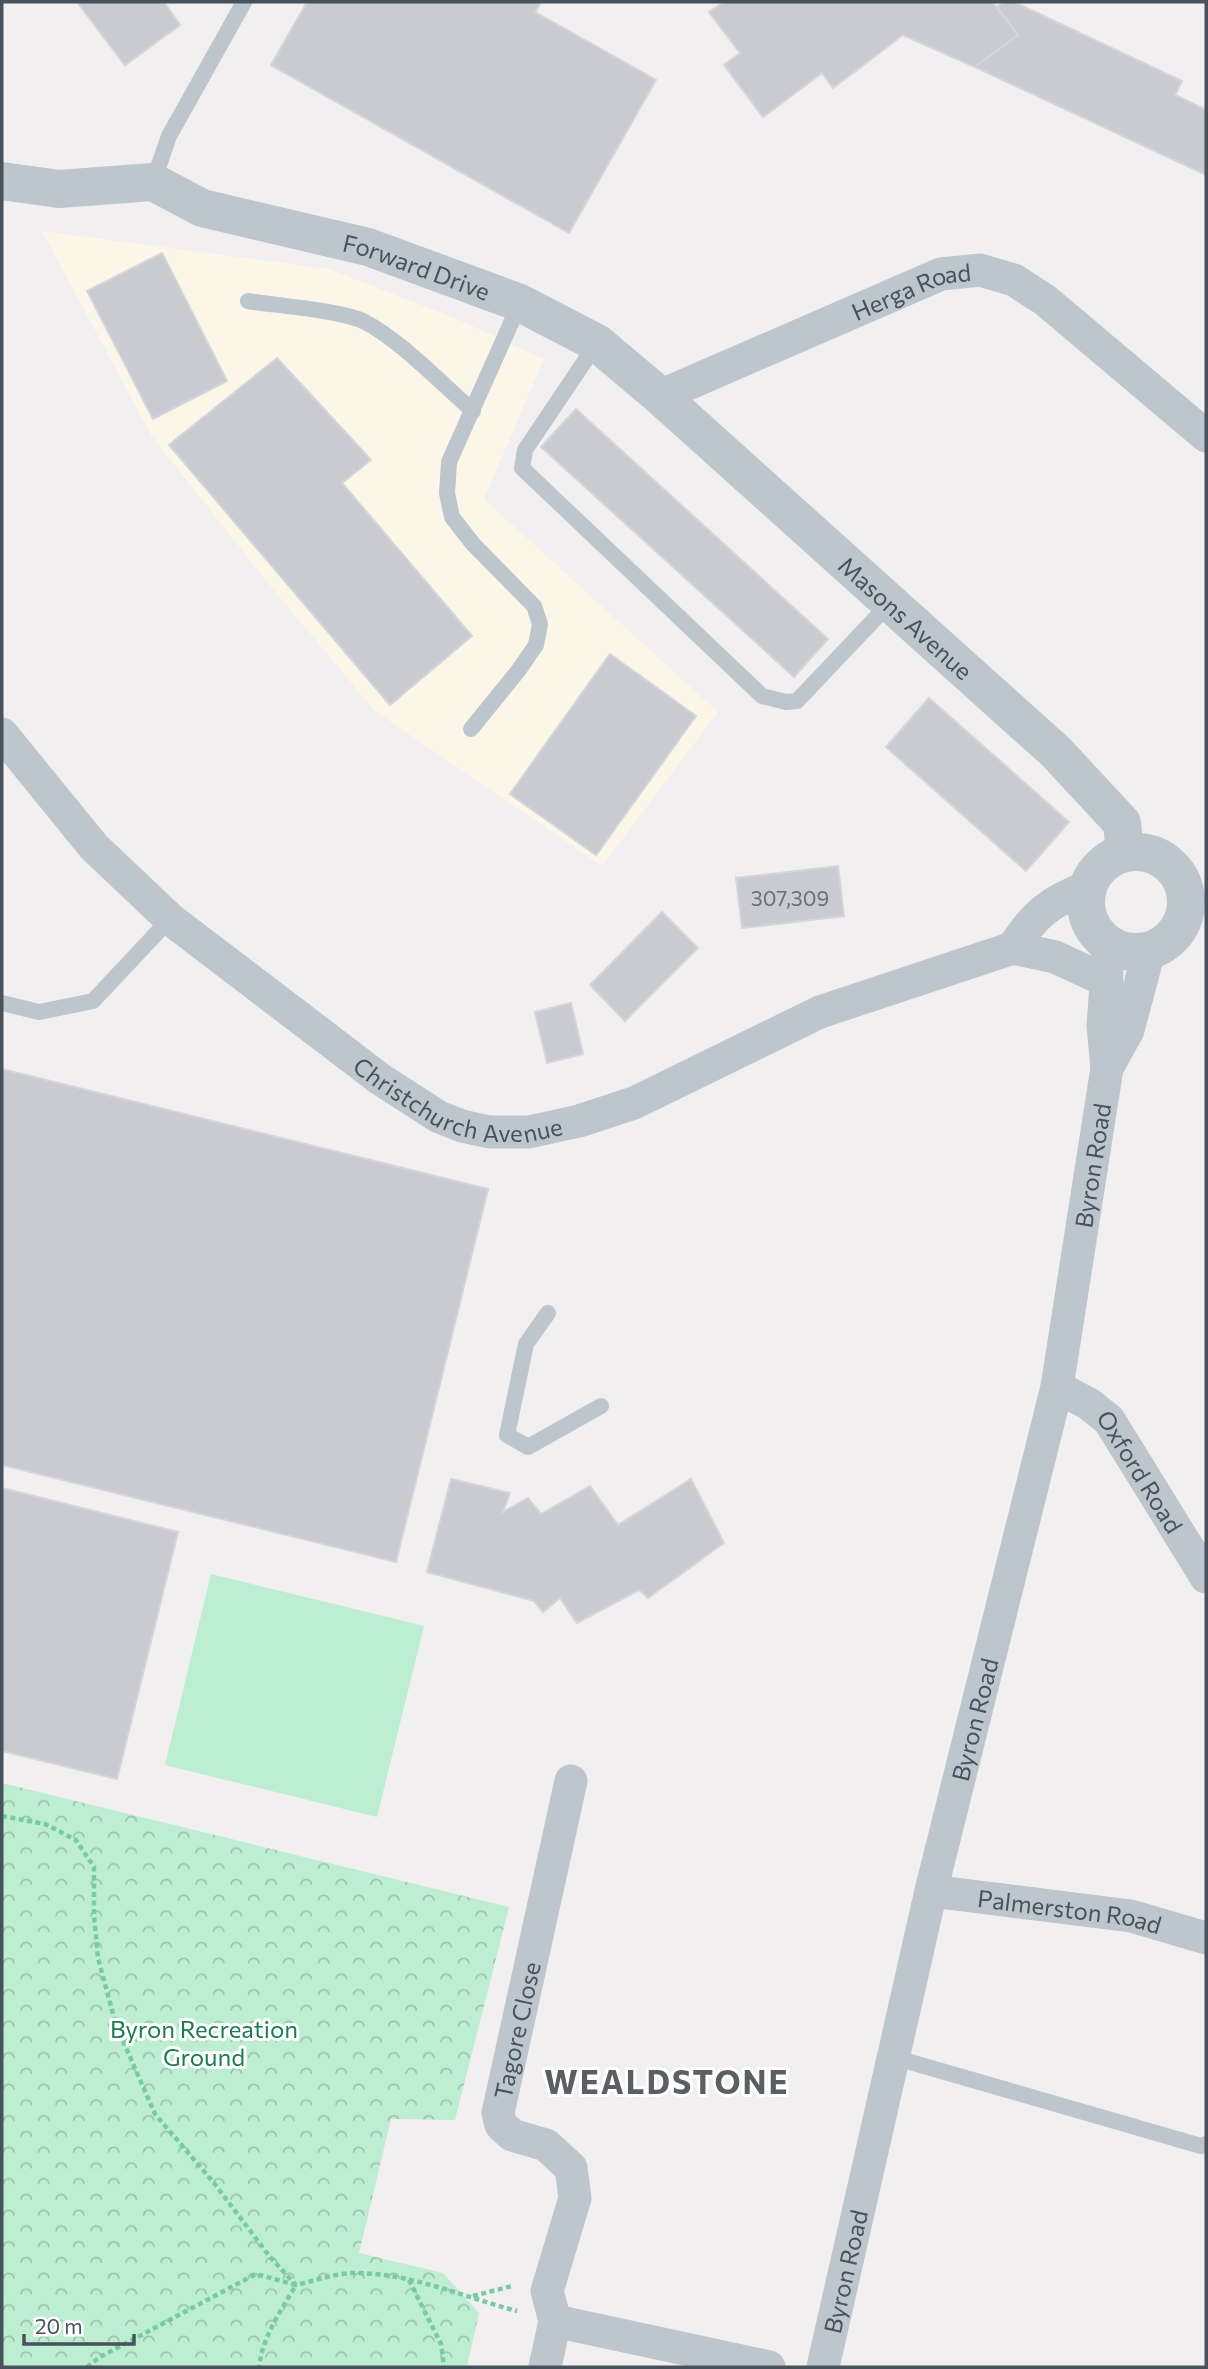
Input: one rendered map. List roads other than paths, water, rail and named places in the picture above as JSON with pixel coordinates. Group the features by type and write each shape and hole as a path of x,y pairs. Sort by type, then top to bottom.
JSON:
{"street":[{"path":"2,181 59,189 153,182"},
{"name":"Forward Drive","path":"153,182 202,208 368,247 520,303 597,343 660,396"},
{"name":"Herga Road","path":"660,396 941,274 980,270 1014,280 1045,300 1206,436"},
{"name":"Masons Avenue","path":"660,396 1056,752 1122,823 1125,853"},
{"name":"Christchurch Avenue","path":"2,733 94,847 170,919 404,1095 439,1117 489,1132 528,1132 579,1121 634,1103 820,1012 1013,948"},
{"path":"1088,887 1060,898 1028,923 1013,948 1055,957 1108,963 1122,951 1149,951 1164,944 1196,907 1179,875 1169,864 1148,854 1125,853 1102,865 1088,887 1086,903 1089,920 1108,963"},
{"name":"Byron Road","path":"1107,1068 1128,1030 1149,951"},
{"name":"Byron Road","path":"831,2365 893,2057 931,1891 1057,1387 1107,1068 1103,1026 1108,963"},
{"name":"Oxford Road","path":"1057,1387 1089,1404 1109,1420 1206,1577"},
{"name":"Tagore Close","path":"555,2321 547,2291 575,2198 571,2168 546,2145 512,2135 501,2125 498,2113 571,1781"},
{"name":"Palmerston Road","path":"931,1891 1131,1916 1206,1938"},
{"path":"545,2367 555,2321 769,2367"}],"lane":[{"path":"153,182 169,136 244,2"},
{"path":"248,301 336,314 364,321 390,338 473,411"},
{"path":"471,729 536,645 540,624 534,606 473,544 452,517 447,493 449,462 520,303"},
{"path":"597,343 525,450 522,468 762,696 786,702 797,701 890,603"},
{"path":"2,1003 39,1012 93,1001 170,919"},
{"path":"548,1313 526,1345 507,1435 528,1447 600,1406"},
{"path":"893,2057 1201,2146 1206,2144"}],"district":[{"name":"WEALDSTONE","path":"667,2081"}],"park label":[{"name":"Byron Recreation Ground","path":"204,2042"}]}
